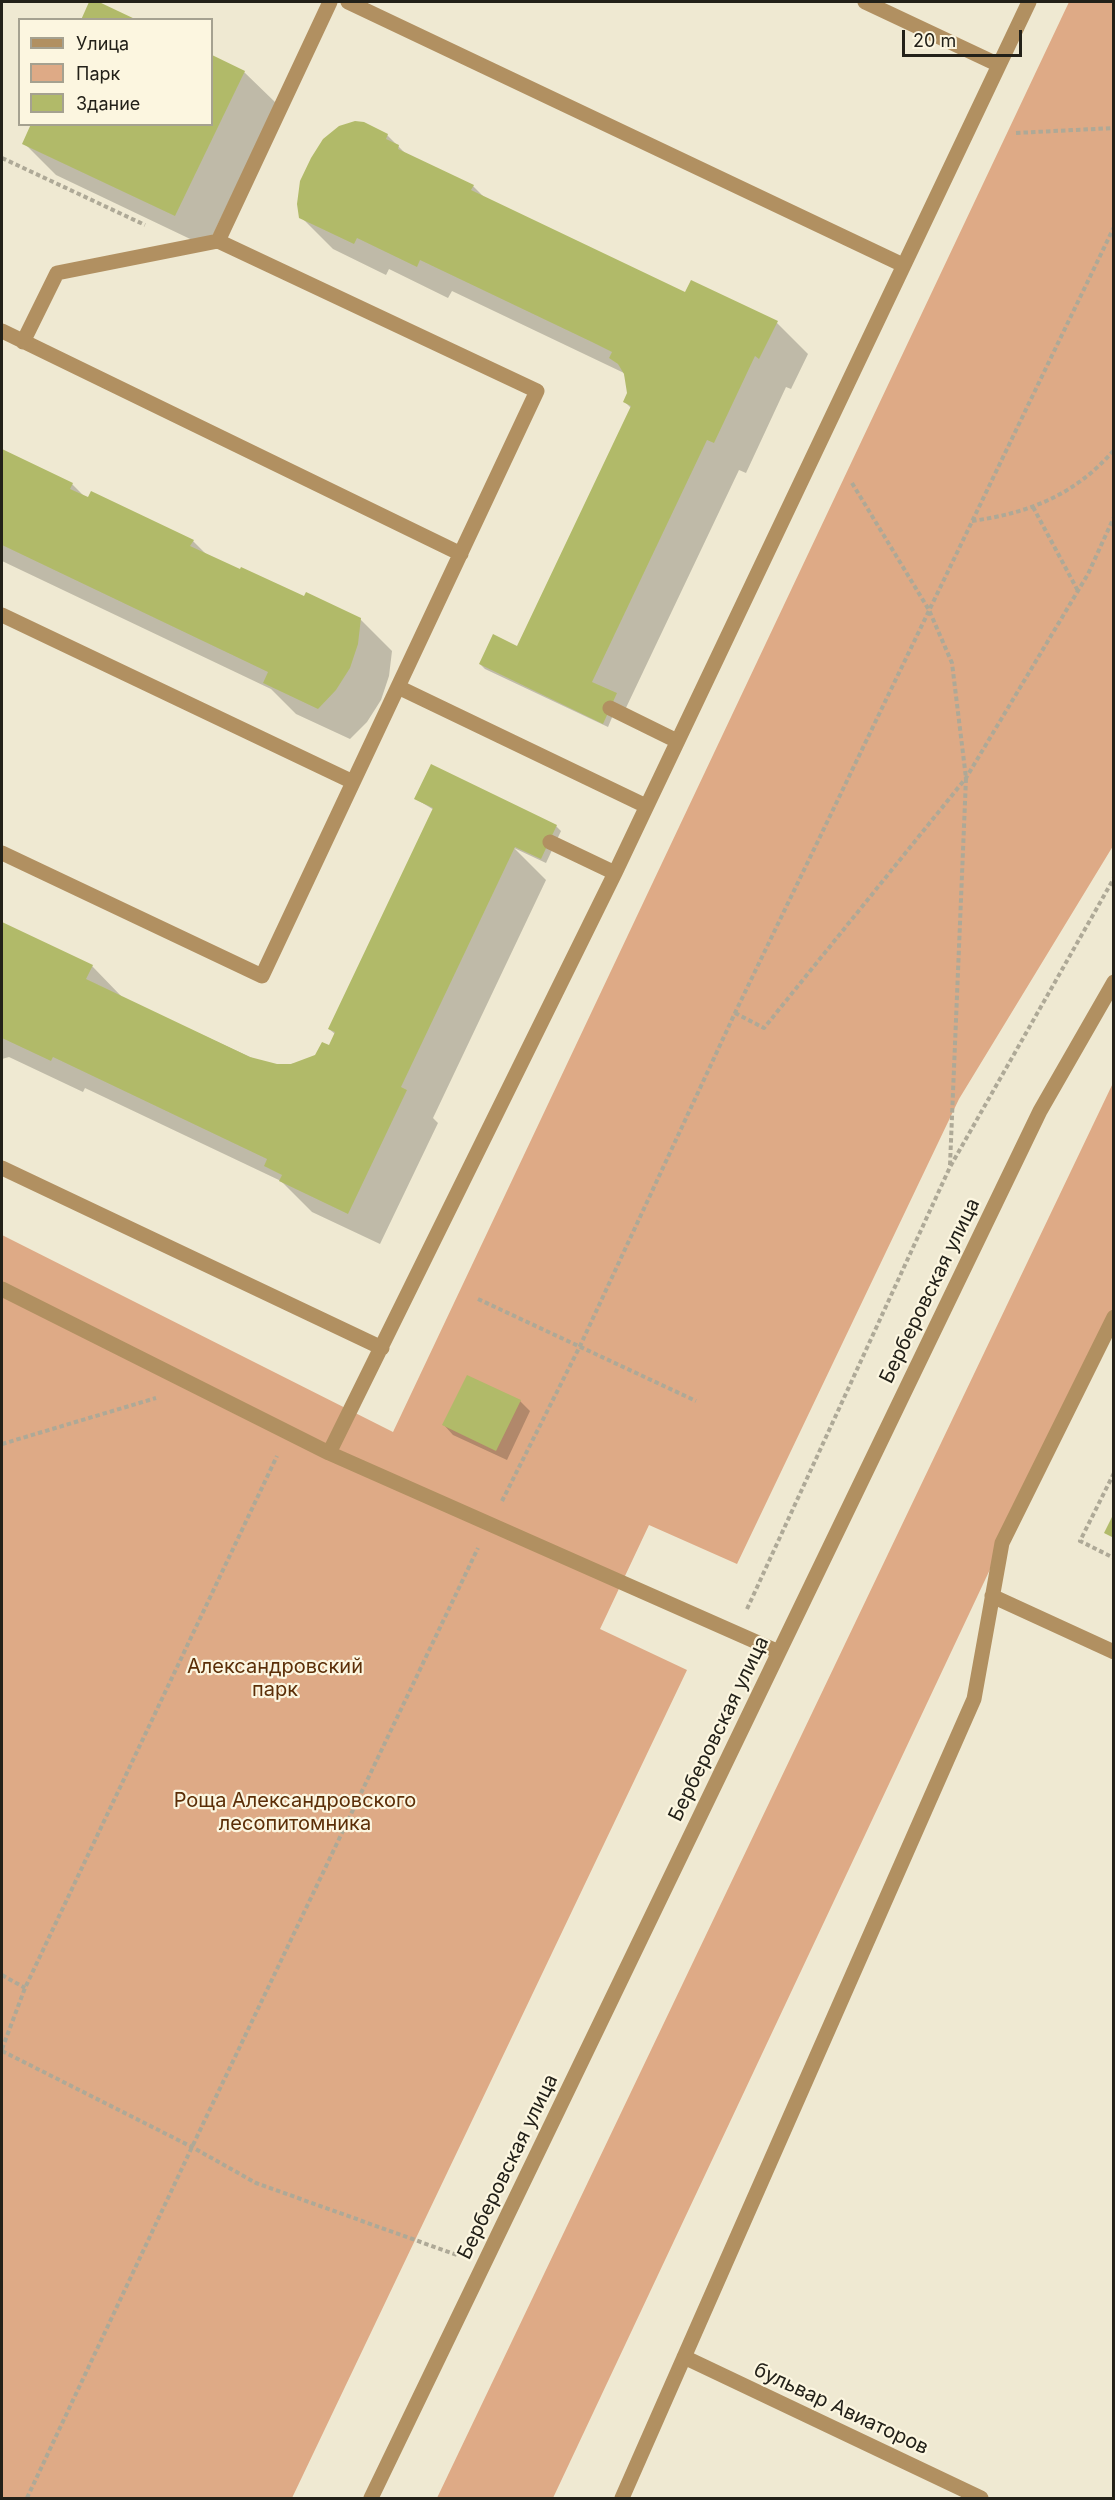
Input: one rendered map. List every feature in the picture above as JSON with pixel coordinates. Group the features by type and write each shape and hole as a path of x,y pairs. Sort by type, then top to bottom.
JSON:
{"street":[{"path":"218,241 330,2"},
{"path":"348,2 903,265"},
{"path":"865,2 999,65"},
{"path":"329,1453 615,873 1029,2"},
{"path":"2,853 262,976 537,391 218,241 57,273 23,342"},
{"path":"2,331 461,554"},
{"path":"2,615 353,782"},
{"path":"398,687 646,806"},
{"path":"610,708 677,741"},
{"path":"549,842 615,873"},
{"name":"Берберовская улица","path":"371,2499 1040,1111 1113,982"},
{"path":"2,1168 382,1348"},
{"path":"2,1289 329,1453 779,1652"},
{"path":"622,2499 974,1699 1002,1542 1113,1317"},
{"path":"992,1596 1113,1652"},
{"name":"бульвар Авиаторов","path":"684,2358 981,2499"}],"path":[{"path":"1016,133 1113,128"},
{"path":"2,158 147,226"},
{"path":"27,2499 489,1525 580,1346 735,1013 1113,227"},
{"path":"972,521 1008,516 1043,504 1074,486 1103,463 1113,450"},
{"path":"852,483 929,610 952,663 966,778 950,1167"},
{"path":"1033,507 1078,591"},
{"path":"735,1013 764,1028 966,778 1078,591 1113,517"},
{"path":"736,1633 950,1167 1113,878"},
{"path":"478,1299 696,1401"},
{"path":"2,1444 194,1386"},
{"path":"288,1433 25,1988 2,2050 192,2147 256,2183 484,2265"},
{"path":"1113,1473 1080,1541 1113,1558"},
{"path":"2,1975 25,1988"}],"green space":[{"name":"Александровский парк","path":"1069,2 1113,2 1113,846 959,1099 737,1564 649,1525 600,1629 687,1670 292,2498 2,2498 2,1235 393,1432"},
{"path":"1113,1083 1113,1308 553,2498 437,2498"}],"building":[{"path":"89,2 99,2 133,18 82,18"},
{"path":"213,55 245,71 175,216 22,144 30,126 213,126"},
{"path":"355,121 364,122 388,134 386,139 399,145 398,149 474,185 471,190 685,292 691,280 778,321 759,359 755,356 714,443 707,440 592,682 617,693 603,724 479,664 493,634 517,646 631,406 623,402 627,393 624,374 618,364 609,358 612,352 594,343 420,260 417,267 357,238 354,244 299,218 297,204 300,181 311,158 323,139 339,126"},
{"path":"2,449 73,483 70,489 88,497 91,491 194,540 190,546 304,596 306,592 361,618 358,644 350,668 336,690 318,709 263,683 268,672 2,545"},
{"path":"431,764 557,825 541,859 515,847 401,1087 407,1090 348,1214 279,1181 282,1175 264,1166 267,1159 53,1057 51,1061 2,1038 2,922 93,965 86,979 250,1057 277,1064 291,1064 315,1055 322,1042 329,1045 335,1032 328,1029 433,808 414,799"},
{"path":"467,1375 521,1400 496,1451 442,1425"},
{"path":"1114,1513 1114,1538 1104,1533"}],"park label":[{"name":"Роща Александровского лесопитомника","path":"295,1812"}]}
